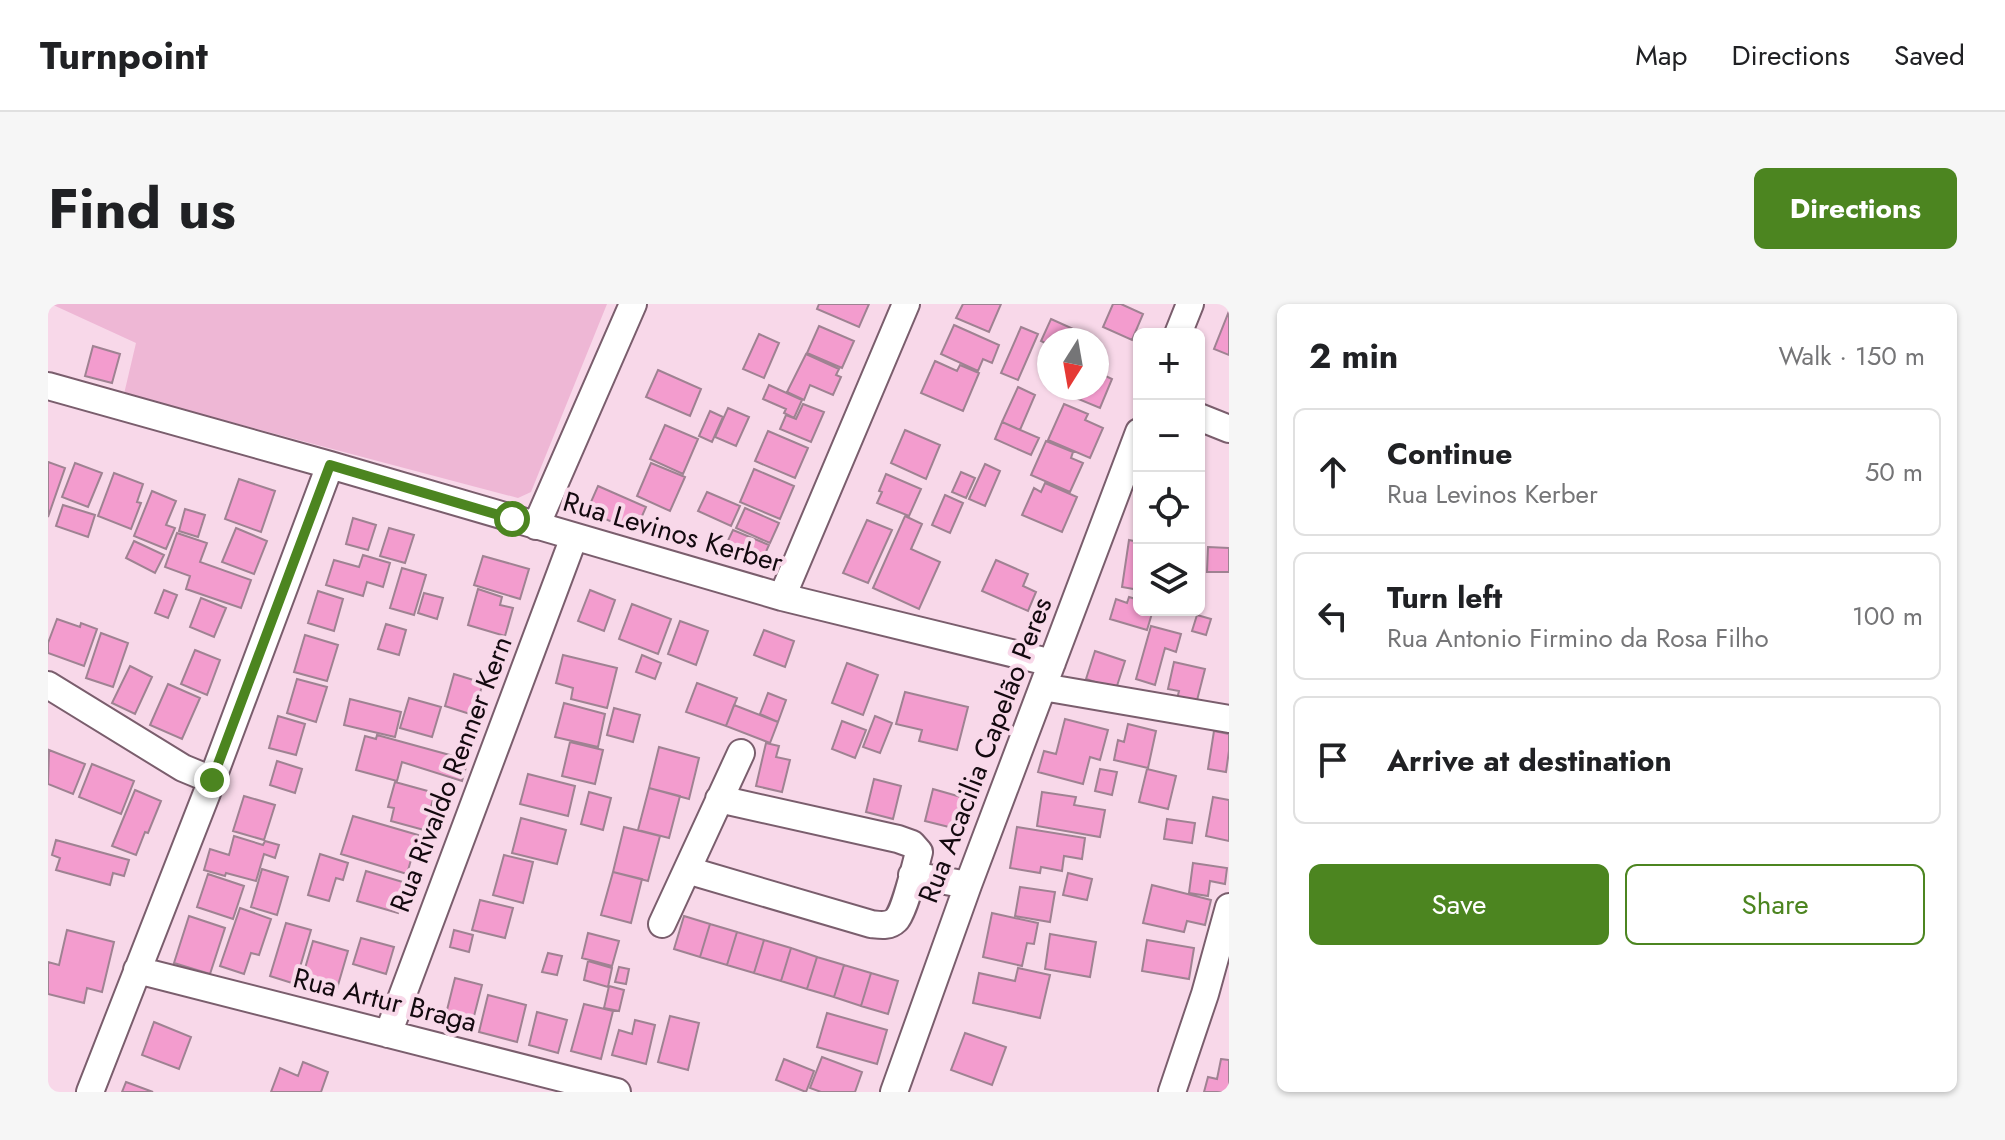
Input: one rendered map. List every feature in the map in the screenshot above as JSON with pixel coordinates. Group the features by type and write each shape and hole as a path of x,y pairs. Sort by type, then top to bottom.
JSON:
{"street":[{"path":"536,526 633,304"},
{"path":"782,597 906,304"},
{"path":"1180,328 1190,304"},
{"name":"Rua Levinos Kerber","path":"48,386 330,465 1047,675 1229,719"},
{"path":"1205,419 1229,429"},
{"name":"Rua Acacilia Capelão Peres","path":"894,1092 968,885 1133,448"},
{"path":"90,1092 212,780 330,465"},
{"name":"Rua Rivaldo Renner Kern","path":"388,1034 574,537"},
{"path":"48,685 183,768 212,780"},
{"path":"662,924 741,753"},
{"path":"687,870 884,926 895,922 901,913 919,852 912,844 719,799"},
{"path":"912,875 968,885"},
{"path":"1172,1092 1205,994 1229,907"},
{"name":"Rua Artur Braga","path":"137,970 617,1092"}],"shaded area":[{"path":"51,304 607,304 531,492 518,498 124,394 136,343"}],"building":[{"path":"819,304 869,304 859,327 817,309"},
{"path":"963,304 1001,304 989,332 956,318"},
{"path":"1113,304 1121,304 1143,314 1137,328 1133,328 1132,340 1103,327"},
{"path":"1229,311 1229,355 1214,349"},
{"path":"1051,319 1071,328 1047,328"},
{"path":"954,325 999,345 992,363 983,359 978,371 941,354"},
{"path":"819,326 854,341 842,368 807,353"},
{"path":"1021,327 1037,334 1018,380 1001,373"},
{"path":"759,334 779,343 764,378 743,369"},
{"path":"93,346 120,354 112,383 85,376"},
{"path":"806,354 839,369 836,375 841,377 833,395 810,385 804,400 787,392"},
{"path":"935,361 957,371 960,365 979,373 963,411 921,393"},
{"path":"658,370 701,389 690,416 646,397"},
{"path":"769,385 802,400 794,418 784,413 786,409 763,399"},
{"path":"1018,387 1035,395 1020,430 1002,422"},
{"path":"1081,400 1103,400 1100,408"},
{"path":"803,404 824,412 811,442 780,429 786,415 796,419"},
{"path":"1064,404 1088,414 1085,420 1103,428 1090,458 1048,440"},
{"path":"728,408 749,417 736,446 715,437"},
{"path":"710,411 723,417 712,442 699,436"},
{"path":"1002,422 1039,438 1031,455 995,439"},
{"path":"665,425 698,439 683,474 650,459"},
{"path":"905,430 940,445 926,479 891,463"},
{"path":"768,431 808,448 795,478 755,461"},
{"path":"1046,441 1073,452 1071,458 1083,463 1070,492 1031,475"},
{"path":"48,462 65,468 48,517"},
{"path":"75,463 102,473 88,507 62,497"},
{"path":"651,463 685,477 670,511 637,496"},
{"path":"985,464 1000,471 985,506 969,499"},
{"path":"754,469 794,486 780,519 740,502"},
{"path":"961,472 975,478 966,498 952,492"},
{"path":"114,473 143,484 137,502 141,503 131,529 98,516"},
{"path":"886,474 921,489 909,516 877,503"},
{"path":"239,479 275,491 261,532 225,519"},
{"path":"1045,483 1077,497 1062,532 1022,515 1034,488 1041,492"},
{"path":"598,486 646,507 635,532 587,511"},
{"path":"152,491 176,501 166,525 175,528 166,549 134,536"},
{"path":"707,492 740,506 731,526 698,511"},
{"path":"945,495 963,503 950,533 932,525"},
{"path":"63,505 95,515 88,537 56,526"},
{"path":"745,508 779,523 770,543 736,528"},
{"path":"185,509 205,515 198,537 179,531"},
{"path":"905,516 922,524 911,549 940,562 919,609 873,588"},
{"path":"353,518 376,525 368,550 346,544"},
{"path":"867,520 892,530 868,583 843,573"},
{"path":"236,528 267,541 254,574 222,562"},
{"path":"389,528 414,535 405,563 380,556"},
{"path":"733,530 769,545 759,567 723,551"},
{"path":"177,533 207,543 200,562 251,580 241,608 186,589 190,576 165,567"},
{"path":"1129,540 1133,541 1133,589 1122,587"},
{"path":"134,541 164,555 155,573 126,558"},
{"path":"1208,547 1229,548 1229,572 1207,572"},
{"path":"363,555 390,563 383,587 367,582 363,596 326,585 334,560 359,567"},
{"path":"483,556 529,569 520,599 474,585"},
{"path":"996,560 1028,574 1023,586 1036,592 1028,611 982,591"},
{"path":"402,568 426,575 414,615 390,608"},
{"path":"478,589 502,597 500,605 513,608 505,636 468,625"},
{"path":"164,590 177,595 168,618 155,613"},
{"path":"590,590 615,600 604,631 578,621"},
{"path":"318,591 343,599 334,631 308,623"},
{"path":"424,593 443,598 437,619 418,613"},
{"path":"1129,597 1133,598 1133,616 1151,616 1147,630 1110,619 1116,599 1127,603"},
{"path":"201,598 226,608 214,637 190,627"},
{"path":"632,604 671,619 658,654 619,639"},
{"path":"1197,616 1211,619 1206,635 1192,631"},
{"path":"57,619 97,629 84,666 48,653 48,643"},
{"path":"680,621 708,631 696,665 668,654"},
{"path":"386,624 406,630 399,655 378,649"},
{"path":"1151,626 1181,634 1176,652 1165,648 1155,685 1136,679"},
{"path":"764,630 794,641 785,667 754,655"},
{"path":"101,633 128,643 113,687 86,678"},
{"path":"305,635 338,645 327,681 294,672"},
{"path":"195,650 220,660 207,695 181,684"},
{"path":"1095,651 1125,661 1116,689 1086,679"},
{"path":"563,655 617,668 607,708 571,699 573,688 556,683"},
{"path":"642,655 661,663 655,679 636,672"},
{"path":"1174,662 1205,669 1194,712 1175,707 1179,691 1168,689"},
{"path":"847,663 878,675 863,715 832,703"},
{"path":"130,666 152,677 135,714 112,703"},
{"path":"454,674 483,683 473,715 445,706"},
{"path":"297,679 327,687 316,722 287,713"},
{"path":"697,683 737,698 726,726 686,712"},
{"path":"168,684 200,698 182,739 150,725"},
{"path":"905,692 968,707 957,750 919,741 922,730 896,724"},
{"path":"768,693 786,700 778,722 760,714"},
{"path":"409,698 441,707 432,737 400,728"},
{"path":"350,699 401,712 395,737 344,725"},
{"path":"564,703 605,714 598,747 555,737"},
{"path":"734,705 778,722 770,743 726,726"},
{"path":"614,708 640,715 633,742 607,735"},
{"path":"278,716 305,724 296,755 269,748"},
{"path":"875,716 892,723 880,753 863,747"},
{"path":"1065,719 1108,730 1100,760 1090,757 1083,784 1038,772 1044,751 1056,754"},
{"path":"842,721 866,730 855,758 832,749"},
{"path":"1128,724 1156,731 1148,768 1114,760 1118,740 1124,742"},
{"path":"1214,731 1229,734 1226,772 1208,769"},
{"path":"377,735 468,760 462,781 402,762 397,781 356,770 365,736 376,739"},
{"path":"570,742 603,750 595,784 562,776"},
{"path":"766,743 779,746 776,757 790,760 782,792 756,786"},
{"path":"659,747 699,758 689,799 649,788"},
{"path":"49,750 85,764 73,794 48,784"},
{"path":"277,761 302,769 295,793 270,785"},
{"path":"92,764 134,781 121,814 79,797"},
{"path":"1100,769 1117,772 1112,795 1095,791"},
{"path":"1147,769 1176,776 1168,809 1139,802"},
{"path":"528,774 575,786 568,816 520,804"},
{"path":"874,779 901,786 893,819 866,812"},
{"path":"395,782 435,793 424,830 391,821 394,808 388,807"},
{"path":"649,788 680,796 669,838 638,830"},
{"path":"933,789 961,797 953,828 925,821"},
{"path":"135,790 161,801 136,855 112,846"},
{"path":"589,792 611,798 603,830 581,824"},
{"path":"1042,792 1076,797 1074,805 1105,810 1100,837 1037,826"},
{"path":"244,796 275,805 264,840 233,831"},
{"path":"1213,797 1229,800 1229,841 1206,836"},
{"path":"353,816 418,835 407,874 341,854"},
{"path":"521,818 566,830 557,864 512,853"},
{"path":"1167,819 1195,823 1192,843 1164,839"},
{"path":"624,827 660,836 648,881 613,872"},
{"path":"1017,827 1085,838 1082,859 1064,856 1062,871 1041,867 1040,873 1010,868"},
{"path":"234,836 263,845 265,841 279,845 275,858 264,854 256,881 204,870 210,849 229,855"},
{"path":"56,840 129,860 124,876 113,873 110,885 56,870 60,858 52,855"},
{"path":"320,854 348,863 343,880 336,878 329,901 308,895"},
{"path":"504,855 533,862 523,903 493,895"},
{"path":"1193,863 1227,868 1225,884 1210,881 1208,896 1189,893"},
{"path":"262,869 288,877 277,915 251,907"},
{"path":"366,871 406,883 398,913 357,901"},
{"path":"613,872 642,879 631,923 601,915"},
{"path":"1068,873 1092,879 1087,900 1063,895"},
{"path":"208,874 244,886 233,919 197,907"},
{"path":"1152,885 1211,900 1205,925 1187,921 1184,932 1143,923"},
{"path":"1020,887 1055,892 1050,922 1015,916"},
{"path":"480,900 513,908 505,938 472,930"},
{"path":"240,908 271,919 259,955 251,953 244,974 220,966"},
{"path":"992,913 1038,923 1034,944 1027,943 1022,966 983,957"},
{"path":"189,916 225,928 210,974 174,963"},
{"path":"684,916 710,924 700,957 674,949"},
{"path":"286,923 311,930 295,984 270,976"},
{"path":"710,924 737,932 727,965 700,957"},
{"path":"67,930 114,942 102,992 87,988 84,1003 48,994 48,962 59,965"},
{"path":"454,930 473,935 469,952 450,947"},
{"path":"737,932 764,940 754,973 727,965"},
{"path":"588,933 619,941 612,966 582,958"},
{"path":"1050,934 1096,942 1090,977 1045,969"},
{"path":"361,938 394,947 386,974 353,964"},
{"path":"764,940 791,948 781,981 754,973"},
{"path":"1147,940 1194,948 1189,979 1142,971"},
{"path":"313,941 348,951 336,992 301,982"},
{"path":"791,948 817,957 807,989 781,981"},
{"path":"548,953 562,956 557,975 542,972"},
{"path":"817,957 844,965 834,997 807,989"},
{"path":"588,961 612,968 608,987 584,980"},
{"path":"844,965 871,973 861,1006 834,997"},
{"path":"619,967 629,969 626,984 615,982"},
{"path":"1018,968 1050,975 1040,1018 973,1003 979,973 1015,981"},
{"path":"871,973 898,981 888,1014 861,1006"},
{"path":"455,978 482,985 473,1020 446,1014"},
{"path":"609,986 624,990 619,1011 604,1008"},
{"path":"488,995 526,1005 517,1042 479,1032"},
{"path":"584,1004 613,1011 601,1059 571,1051"},
{"path":"537,1012 567,1020 558,1053 529,1045"},
{"path":"827,1013 887,1030 877,1064 817,1047"},
{"path":"670,1016 699,1023 688,1070 658,1062"},
{"path":"635,1020 655,1025 646,1064 612,1055 619,1030 632,1034"},
{"path":"154,1022 191,1037 179,1069 142,1055"},
{"path":"965,1033 1006,1047 992,1085 951,1070"},
{"path":"822,1057 862,1072 855,1092 821,1092 810,1088"},
{"path":"784,1059 814,1071 806,1092 776,1080"},
{"path":"1221,1059 1229,1060 1229,1092 1204,1092 1208,1077 1217,1079"},
{"path":"303,1062 328,1072 321,1092 271,1092 280,1068 298,1076"},
{"path":"126,1082 153,1092 122,1092"}],"route":[{"path":"212,780 330,465 512,519"}]}
